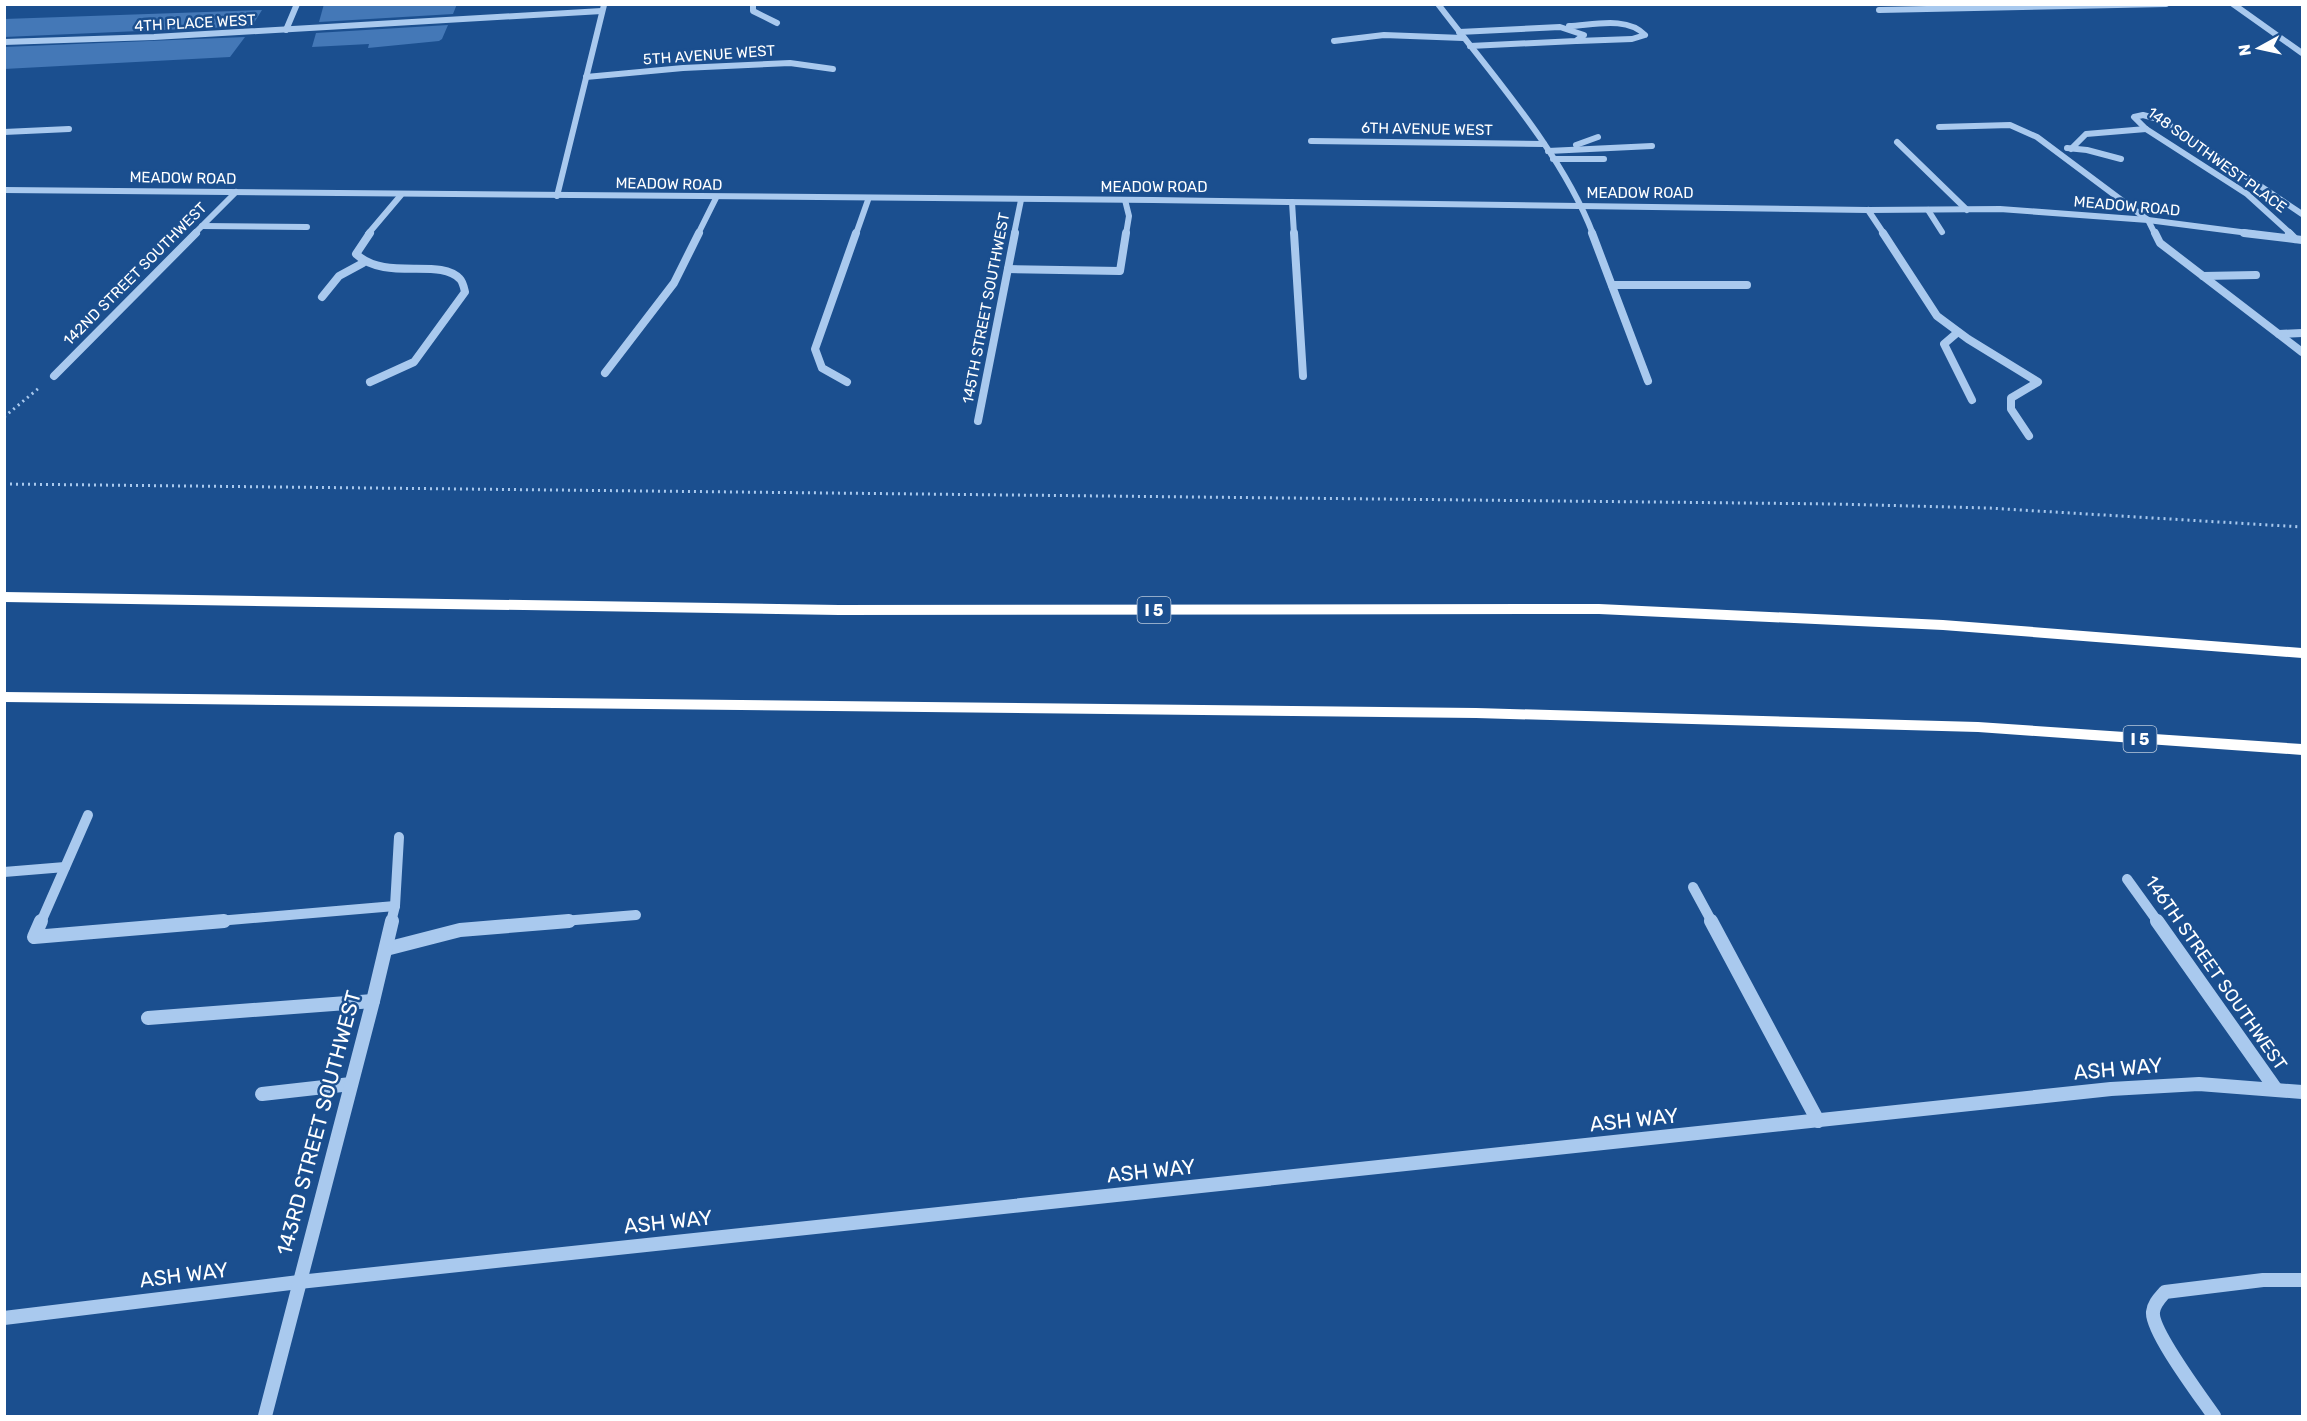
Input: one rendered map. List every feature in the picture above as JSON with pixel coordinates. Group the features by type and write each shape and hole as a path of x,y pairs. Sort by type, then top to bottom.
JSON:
{"highway":[{"name":"I 5","path":"4,597 839,610 1599,609 1944,625 2302,653"},
{"name":"I 5","path":"4,697 1476,713 1978,727 2302,750"}],"street":[{"path":"286,30 297,4"},
{"path":"482,16 483,4"},
{"path":"753,4 753,11 777,23"},
{"path":"1438,4 1546,147 1582,206 1648,381"},
{"path":"1879,10 2166,4"},
{"path":"2234,4 2302,53"},
{"path":"557,196 603,8"},
{"name":"4TH PLACE WEST","path":"4,42 176,37 603,8"},
{"path":"1334,41 1357,36 1404,33 1461,35 1623,24 1634,26 1642,30 1645,35 1632,39 1470,46"},
{"path":"1560,27 1584,35 1576,41"},
{"name":"5TH AVENUE WEST","path":"586,77 682,68 790,63 833,69"},
{"name":"148 SOUTHWEST PLACE","path":"2299,240 2256,201 2146,129 2134,117 2143,115 2162,120 2302,214"},
{"path":"1938,127 2010,125 2037,137 2148,220 2160,243 2302,352"},
{"path":"4,132 69,129"},
{"path":"2071,149 2086,134 2146,129"},
{"path":"1546,147 1581,145 1598,137"},
{"name":"6TH AVENUE WEST","path":"1311,141 1546,147"},
{"path":"1897,142 1967,210"},
{"path":"1546,147 1652,146"},
{"path":"2054,148 2121,159"},
{"path":"1553,159 1604,159"},
{"name":"MEADOW ROAD","path":"4,190 2000,210 2148,220 2299,240"},
{"name":"142ND STREET SOUTHWEST","path":"54,376 236,192"},
{"path":"370,382 414,362 465,292 462,280 448,271 377,267 363,263 356,254 358,248 401,195"},
{"path":"605,373 674,283 716,198"},
{"path":"847,382 822,368 815,349 868,200"},
{"name":"145TH STREET SOUTHWEST","path":"978,421 1021,200"},
{"path":"1008,269 1120,271 1129,216 1125,200"},
{"path":"1292,202 1303,376"},
{"path":"1868,210 1937,316 1958,332 2038,382 2012,398 2012,409 2029,436"},
{"path":"1928,210 1942,232"},
{"path":"202,226 307,227"},
{"path":"322,297 339,276 363,263"},
{"path":"2203,276 2256,275"},
{"path":"1612,285 1747,285"},
{"path":"1958,332 1944,344 1971,400"},
{"path":"2279,334 2302,333"},
{"path":"88,815 34,937 395,906"},
{"name":"143RD STREET SOUTHWEST","path":"265,1416 386,949 395,906 399,837"},
{"path":"4,872 65,867"},
{"name":"146TH STREET SOUTHWEST","path":"2127,879 2275,1088"},
{"path":"1693,887 1818,1121"},
{"path":"386,949 460,930 636,915"},
{"path":"148,1018 373,1001"},
{"path":"262,1094 351,1084"},
{"name":"ASH WAY","path":"4,1318 299,1282 2154,1085 2199,1084 2275,1088 2302,1092"},
{"path":"2214,1416 2180,1366 2153,1318 2154,1304 2165,1292 2263,1280 2302,1280"}],"path":[{"path":"4,417 54,376"},
{"path":"4,484 1835,504 1988,507 2302,528"}],"building":[{"path":"324,4 457,4 453,14 319,22"},
{"path":"262,10 252,26 4,37 4,19"},
{"path":"448,25 439,41 368,48 369,44 312,47 316,33"},
{"path":"245,37 230,57 4,69 4,47"}]}
